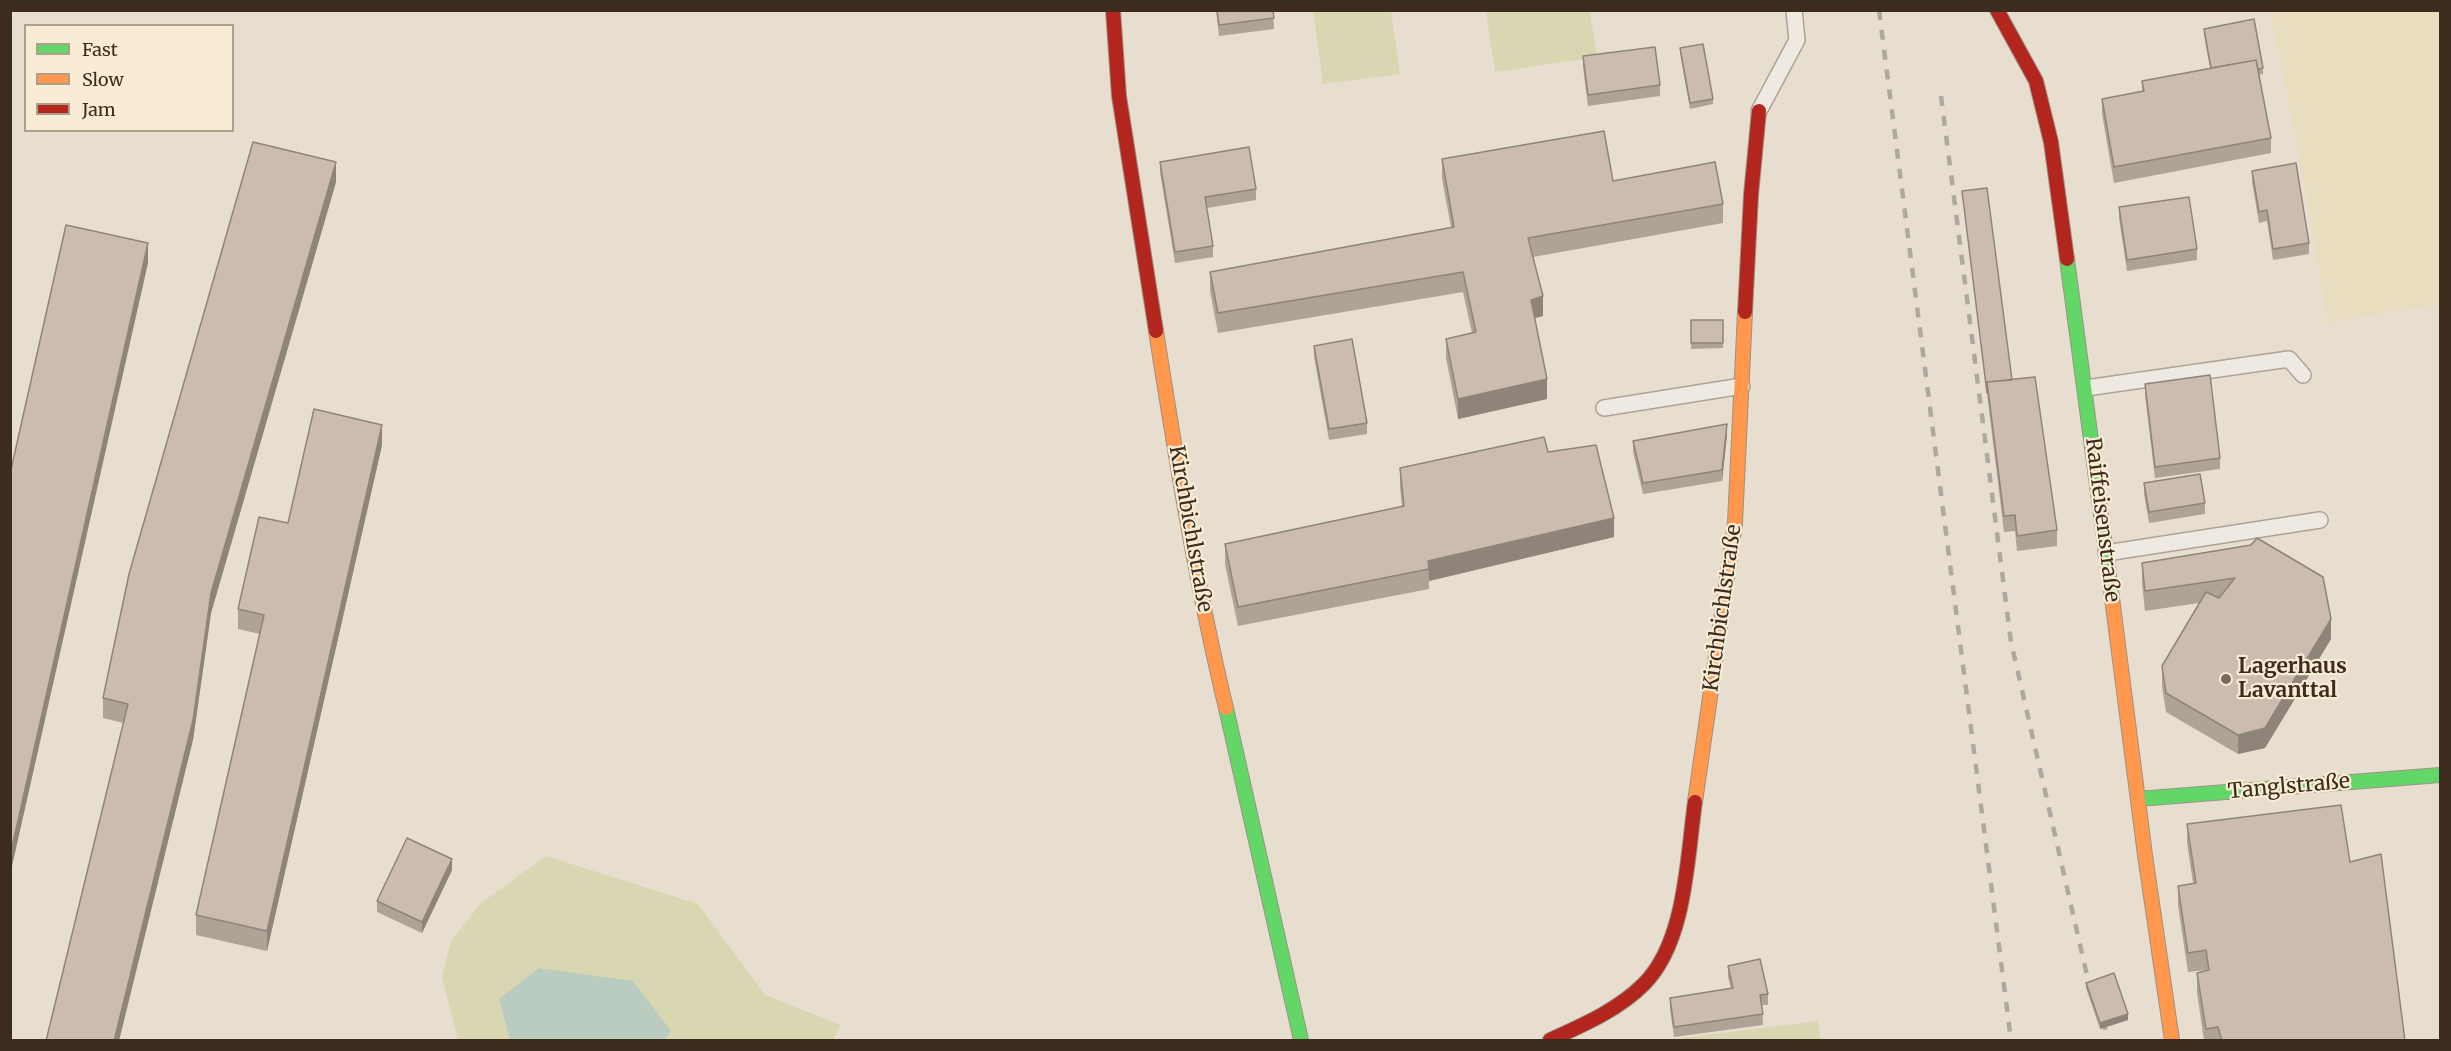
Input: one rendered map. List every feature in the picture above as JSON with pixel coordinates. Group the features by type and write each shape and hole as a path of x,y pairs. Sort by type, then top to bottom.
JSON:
{"street":[{"name":"Kirchbichlstraße","path":"1113,10 1119,96 1181,490 1208,632 1247,793 1300,1041"},
{"name":"Raiffeisenstraße","path":"1997,10 2036,81 2051,142 2086,388 2138,799 2172,1041"},
{"name":"Kirchbichlstraße","path":"1550,1041 1589,1023 1623,1002 1646,982 1665,954 1680,909 1735,523 1751,195 1759,111"},
{"name":"Tanglstraße","path":"2138,799 2440,775"}],"lane":[{"path":"1759,111 1797,40 1794,10"},
{"path":"2086,388 2289,360 2303,375"},
{"path":"1604,408 1742,386"},
{"path":"2106,553 2320,520"}],"shaded area":[{"path":"1313,11 1391,11 1400,74 1323,84"},
{"path":"1486,11 1590,11 1597,57 1495,72"},
{"path":"2270,11 2440,11 2440,304 2328,323 2302,169"},
{"path":"546,856 698,904 765,995 841,1025 833,1040 665,1040 671,1031 500,999 510,1040 458,1040 442,977 451,941 481,903"},
{"path":"539,968 633,981 671,1031 665,1040 510,1040 499,999"},
{"path":"1818,1021 1821,1040 1666,1040"}],"building":[{"path":"1217,10 1273,10 1274,18 1219,25"},
{"path":"2254,19 2263,68 2258,69 2256,60 2211,68 2204,29"},
{"path":"1703,44 1713,99 1690,103 1680,48"},
{"path":"1655,47 1660,85 1588,95 1583,56"},
{"path":"2256,60 2271,138 2114,167 2102,99 2144,91 2142,81"},
{"path":"1604,131 1613,181 1715,162 1723,204 1528,238 1543,296 1531,300 1547,379 1458,399 1446,339 1476,332 1463,272 1218,313 1210,272 1454,227 1442,159"},
{"path":"253,142 336,162 211,593 193,720 114,1041 46,1041 128,704 103,698 129,574"},
{"path":"1249,147 1256,189 1205,197 1213,246 1175,252 1160,162"},
{"path":"2296,163 2309,243 2273,249 2267,210 2259,212 2252,171"},
{"path":"1987,188 2012,380 1987,382 1987,393 1962,191"},
{"path":"2189,197 2197,249 2127,260 2119,207"},
{"path":"66,225 148,243 10,856 10,474"},
{"path":"1691,320 1723,320 1723,343 1691,343"},
{"path":"1352,339 1367,423 1329,429 1314,346"},
{"path":"2210,375 2220,458 2155,467 2145,384"},
{"path":"2035,377 2057,530 2017,536 2015,515 2004,516 1987,382"},
{"path":"314,409 382,425 267,931 196,915 264,615 238,609 259,517 288,523"},
{"path":"1727,424 1722,470 1643,483 1633,441"},
{"path":"1544,437 1548,452 1596,445 1614,518 1428,561 1429,569 1238,607 1225,544 1404,506 1400,468"},
{"path":"2200,474 2205,503 2149,512 2144,483"},
{"path":"2257,538 2323,577 2331,619 2265,728 2238,735 2166,693 2162,666 2206,592 2219,598 2235,578 2145,591 2142,563 2251,545"},
{"path":"2341,805 2350,862 2381,854 2405,1041 2222,1041 2218,1027 2206,1029 2197,973 2209,970 2206,950 2188,953 2178,886 2196,883 2187,824"},
{"path":"407,838 452,859 422,922 377,901"},
{"path":"1760,959 1768,994 1760,995 1763,1014 1674,1027 1670,998 1733,988 1728,966"},
{"path":"2114,973 2128,1014 2100,1023 2086,983"}],"railway":[{"path":"1879,10 2011,1040"},
{"path":"1941,96 2011,642 2086,971 2109,1040"}],"traffic: fast":[{"path":"2067,259 2112,598"},
{"path":"1226,708 1301,1040"},
{"path":"2138,799 2440,775"}],"traffic: slow":[{"path":"1695,802 1735,523 1745,312"},
{"path":"1156,331 1196,568 1226,708"},
{"path":"2112,598 2145,855 2172,1040"}],"traffic: jam":[{"path":"1113,10 1119,96 1156,331"},
{"path":"1997,10 2036,81 2051,142 2067,259"},
{"path":"1745,312 1751,195 1759,111"},
{"path":"1550,1040 1623,1002 1644,984 1658,966 1669,946 1682,898 1695,802"}],"place":[{"name":"Lagerhaus Lavanttal","path":"2226,679"}]}
